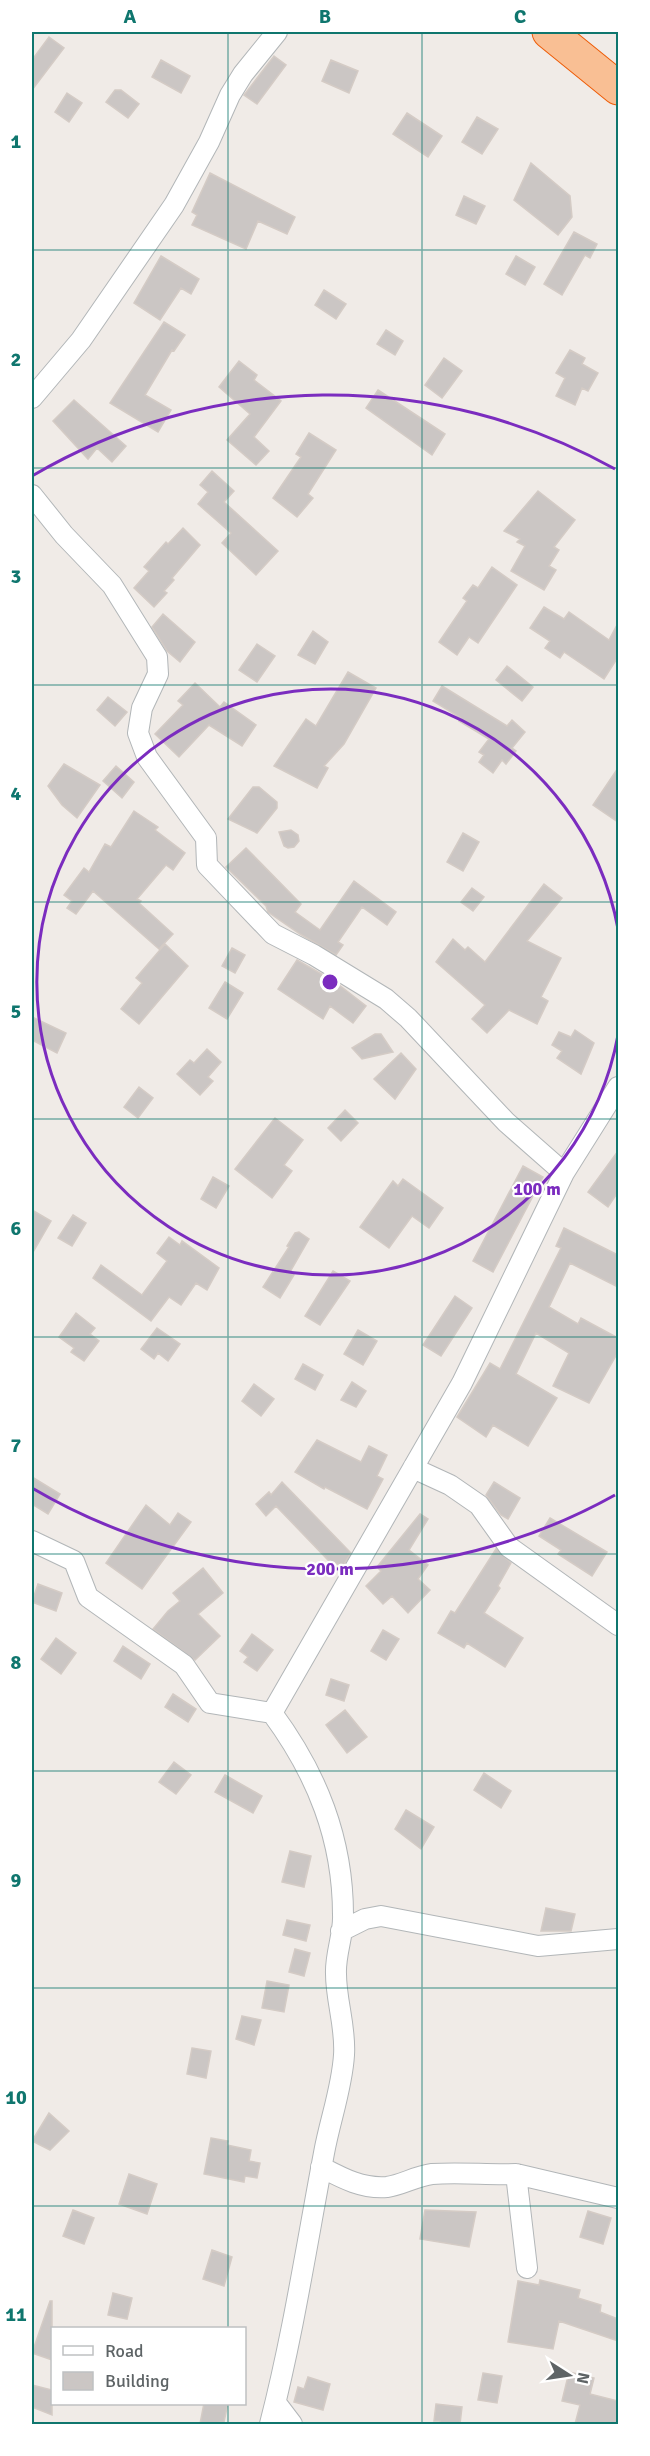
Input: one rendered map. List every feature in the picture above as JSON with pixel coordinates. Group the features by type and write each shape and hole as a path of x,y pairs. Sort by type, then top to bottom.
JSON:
{"highway":[{"path":"549,32 618,88"}],"street":[{"path":"32,398 81,340 174,205 209,142 230,95 243,74 277,32"},
{"path":"32,495 64,535 112,585 156,657 158,674 142,708 138,733 147,757 206,838 207,865 273,934 314,955 386,999 408,1018 506,1122 564,1173"},
{"path":"272,1713 462,1383 564,1173 618,1087"},
{"path":"413,1468 450,1485 479,1505 509,1547 618,1625"},
{"path":"32,1541 74,1561 88,1597 184,1665 210,1703 272,1713 306,1763 329,1820 342,1891 344,1919 336,1974 345,2053 270,2424"},
{"path":"341,1931 365,1919 381,1916 538,1946 618,1939"},
{"path":"321,2167 352,2183 370,2186 388,2187 415,2177 434,2174 516,2174 618,2198"},
{"path":"516,2174 527,2268"},
{"path":"276,2403 292,2424"}],"building":[{"path":"49,37 64,48 32,90 32,60"},
{"path":"274,56 286,65 257,104 244,95"},
{"path":"161,60 190,76 181,93 152,77"},
{"path":"331,60 358,71 349,93 322,81"},
{"path":"115,90 121,90 139,104 128,118 106,102"},
{"path":"67,93 82,103 69,122 55,112"},
{"path":"407,113 442,136 428,157 393,134"},
{"path":"477,117 498,129 482,154 462,142"},
{"path":"531,163 570,196 572,217 558,235 514,200"},
{"path":"210,173 295,217 287,234 258,221 246,249 192,225 197,215 192,212"},
{"path":"464,196 485,206 476,224 456,215"},
{"path":"574,232 597,244 590,258 585,255 562,295 544,284"},
{"path":"161,256 199,279 191,294 181,288 160,320 134,303"},
{"path":"516,256 535,267 525,285 506,274"},
{"path":"324,290 346,304 336,319 315,305"},
{"path":"164,322 185,335 174,351 172,350 145,395 171,410 158,432 110,403"},
{"path":"386,330 403,341 395,355 377,344"},
{"path":"570,350 585,358 582,364 598,373 588,391 582,388 575,405 556,396 565,378 556,373"},
{"path":"444,358 462,371 442,398 425,385"},
{"path":"239,361 257,375 254,380 281,401 254,437 269,451 256,465 227,440 250,414 219,387"},
{"path":"378,390 445,434 432,455 366,408"},
{"path":"74,400 126,446 112,462 97,448 88,459 53,421"},
{"path":"309,433 336,450 308,494 313,498 297,517 273,498 301,457 296,454"},
{"path":"212,471 234,491 224,502 278,551 256,575 222,543 231,533 198,504 208,492 200,485"},
{"path":"538,491 575,520 554,547 559,550 549,566 556,570 544,590 511,571 525,546 517,542 520,539 504,531"},
{"path":"183,528 200,545 172,578 174,580 164,591 167,593 154,607 134,588 149,571 144,567 166,542 168,544"},
{"path":"492,567 517,585 478,643 469,637 457,655 439,642 467,601 463,598 473,585 478,588"},
{"path":"544,607 564,619 569,612 609,640 618,623 618,657 604,679 564,652 560,658 545,648 550,641 530,628"},
{"path":"163,614 195,642 180,662 167,651 152,627"},
{"path":"313,631 328,642 315,664 298,655"},
{"path":"257,644 275,656 257,682 239,670"},
{"path":"507,666 533,687 522,701 496,680"},
{"path":"348,672 376,688 344,744 324,766 328,768 317,788 274,766 306,719 316,726"},
{"path":"195,683 220,707 224,702 256,725 242,746 209,725 179,757 155,734 183,705 178,701"},
{"path":"442,686 507,726 512,720 525,732 512,748 516,751 506,764 502,760 493,773 479,762 484,755 479,752 489,739 459,721 461,718 433,701"},
{"path":"108,697 127,712 115,726 97,710"},
{"path":"64,764 100,785 77,818 62,805 48,786"},
{"path":"116,766 134,782 122,798 103,781"},
{"path":"618,768 618,822 593,805"},
{"path":"253,787 259,787 277,802 277,808 257,833 228,819"},
{"path":"134,811 158,827 155,830 185,853 173,870 166,865 137,899 173,934 159,949 93,891 76,914 67,908 72,901 64,895 84,868 89,872 105,844 111,847"},
{"path":"291,830 298,835 299,841 294,847 288,848 284,846 279,832"},
{"path":"463,833 479,842 463,871 447,862"},
{"path":"246,848 301,904 295,912 320,930 354,881 396,912 387,925 362,907 338,942 343,945 336,955 268,912 266,906 226,867"},
{"path":"544,884 562,898 527,941 561,958 541,997 548,1001 537,1024 509,1010 487,1033 472,1019 485,1005 436,962 453,939 465,950 468,947 485,962"},
{"path":"472,888 484,897 473,911 461,902"},
{"path":"165,944 188,966 139,1024 121,1009 142,983 136,978"},
{"path":"232,948 245,955 235,973 222,966"},
{"path":"297,960 334,981 366,1006 353,1023 330,1006 323,1019 278,989"},
{"path":"225,982 243,993 227,1019 209,1008"},
{"path":"32,1017 66,1033 57,1053 32,1040"},
{"path":"575,1030 594,1043 581,1074 557,1058 562,1051 552,1045 559,1032 571,1037"},
{"path":"375,1034 381,1034 393,1052 362,1059 352,1048"},
{"path":"207,1049 221,1062 208,1077 213,1081 200,1095 177,1074 190,1060 194,1063"},
{"path":"401,1053 416,1069 395,1099 374,1079"},
{"path":"139,1087 153,1098 138,1118 124,1107"},
{"path":"345,1110 358,1123 341,1141 328,1128"},
{"path":"275,1118 303,1140 284,1165 292,1171 272,1198 235,1169"},
{"path":"618,1151 618,1192 608,1207 588,1192"},
{"path":"523,1166 543,1177 493,1272 473,1261"},
{"path":"213,1177 229,1186 216,1208 201,1199"},
{"path":"403,1179 443,1208 429,1228 412,1216 389,1248 360,1227 393,1181 398,1186"},
{"path":"32,1210 51,1221 32,1254"},
{"path":"73,1215 86,1223 72,1246 58,1238"},
{"path":"564,1228 618,1255 618,1287 570,1263 549,1307 578,1324 581,1318 618,1338 618,1352 589,1403 553,1386 569,1353 536,1333 516,1374 557,1398 528,1446 493,1425 486,1437 457,1417 490,1363 500,1369 561,1248 556,1246"},
{"path":"299,1232 309,1239 290,1272 294,1275 280,1298 263,1287 289,1247 287,1246 295,1233"},
{"path":"169,1237 180,1245 182,1241 219,1268 207,1290 196,1283 181,1305 169,1297 151,1321 93,1278 101,1265 142,1295 167,1261 157,1253"},
{"path":"333,1271 350,1281 320,1325 305,1316"},
{"path":"455,1296 472,1308 441,1356 423,1345"},
{"path":"76,1313 95,1328 90,1334 99,1341 84,1361 71,1352 74,1348 59,1337"},
{"path":"157,1328 180,1344 168,1361 158,1353 154,1359 141,1349"},
{"path":"358,1330 377,1341 363,1365 344,1354"},
{"path":"303,1364 323,1375 315,1390 295,1379"},
{"path":"352,1382 366,1391 356,1407 341,1400"},
{"path":"254,1384 274,1399 261,1416 242,1401"},
{"path":"317,1440 361,1462 369,1446 387,1455 377,1476 383,1479 367,1509 325,1487 324,1489 295,1472"},
{"path":"32,1477 60,1494 48,1514 32,1504"},
{"path":"282,1482 351,1553 343,1566 329,1561 276,1506 266,1516 256,1504 269,1492 271,1495"},
{"path":"494,1482 520,1498 508,1519 501,1515 486,1495"},
{"path":"146,1505 170,1525 178,1513 191,1522 142,1589 106,1563"},
{"path":"420,1514 428,1519 409,1550 428,1565 418,1579 430,1590 408,1613 392,1596 383,1604 366,1586 381,1571 377,1567"},
{"path":"550,1518 607,1552 592,1576 558,1554 561,1550 539,1536"},
{"path":"496,1549 511,1563 498,1586 500,1588 484,1613 523,1638 505,1667 467,1643 464,1648 438,1633 451,1611 455,1613"},
{"path":"203,1568 223,1593 198,1614 220,1636 195,1660 153,1629 180,1601 173,1593"},
{"path":"38,1584 62,1593 56,1611 32,1602"},
{"path":"383,1630 399,1639 386,1660 371,1651"},
{"path":"252,1634 273,1650 257,1671 244,1662 248,1657 240,1651"},
{"path":"56,1638 76,1653 61,1674 41,1659"},
{"path":"123,1646 150,1664 141,1679 114,1661"},
{"path":"331,1679 349,1685 344,1701 326,1695"},
{"path":"173,1694 196,1709 188,1722 165,1707"},
{"path":"345,1710 367,1737 347,1753 326,1725"},
{"path":"174,1762 191,1775 176,1794 159,1782"},
{"path":"484,1773 511,1791 501,1808 474,1790"},
{"path":"225,1775 262,1796 253,1813 215,1792"},
{"path":"406,1810 434,1827 421,1849 395,1829"},
{"path":"290,1851 311,1856 304,1887 282,1882"},
{"path":"546,1908 575,1914 571,1931 541,1931"},
{"path":"287,1920 310,1925 306,1941 283,1935"},
{"path":"295,1949 310,1953 304,1976 289,1972"},
{"path":"267,1981 289,1985 284,2012 262,2008"},
{"path":"242,2016 261,2020 254,2045 236,2039"},
{"path":"192,2048 211,2051 206,2078 187,2074"},
{"path":"49,2113 69,2131 50,2150 32,2141"},
{"path":"211,2138 228,2141 227,2145 251,2150 249,2161 260,2163 257,2178 245,2176 244,2182 204,2174"},
{"path":"129,2174 157,2184 147,2214 119,2204"},
{"path":"73,2210 94,2218 84,2244 63,2236"},
{"path":"425,2210 476,2212 469,2247 420,2239"},
{"path":"588,2211 611,2218 603,2244 580,2237"},
{"path":"212,2250 232,2257 224,2286 203,2279"},
{"path":"540,2280 580,2290 578,2298 601,2305 600,2312 618,2319 618,2341 559,2321 553,2349 508,2342 518,2281 539,2285"},
{"path":"113,2293 132,2298 127,2319 108,2315"},
{"path":"50,2301 52,2301 51,2360 32,2353"},
{"path":"569,2372 594,2378 590,2394 618,2401 618,2424 575,2424 580,2405 562,2401"},
{"path":"483,2373 502,2376 497,2403 478,2400"},
{"path":"308,2377 330,2384 323,2410 294,2402 298,2387 304,2389"},
{"path":"32,2385 51,2390 52,2415 32,2407"},
{"path":"436,2404 462,2407 460,2424 440,2424 440,2421 434,2421"},
{"path":"204,2405 228,2405 224,2422 200,2424"}]}
